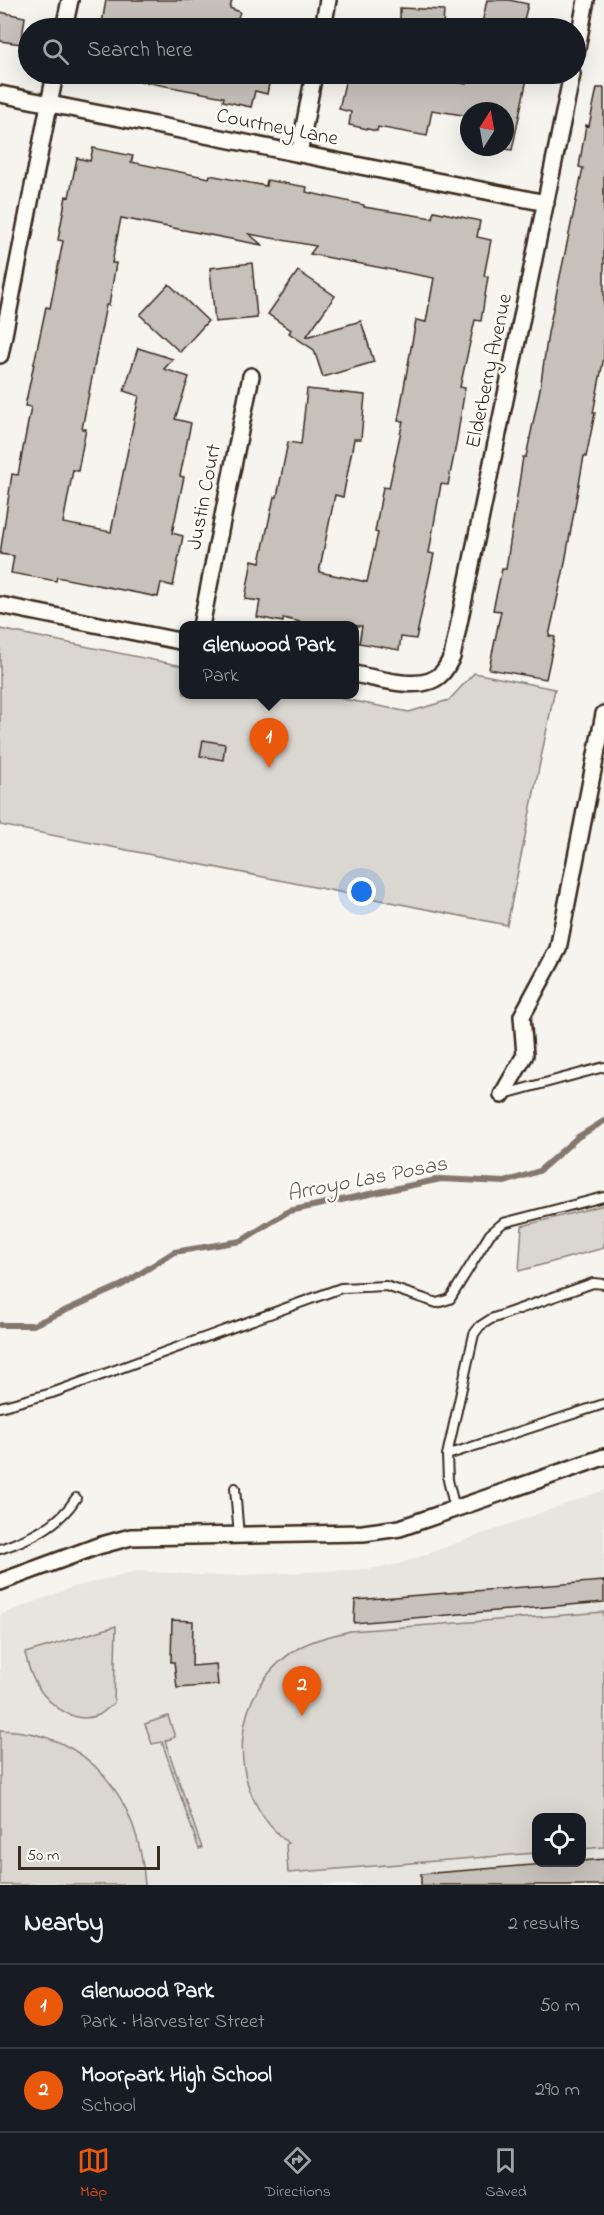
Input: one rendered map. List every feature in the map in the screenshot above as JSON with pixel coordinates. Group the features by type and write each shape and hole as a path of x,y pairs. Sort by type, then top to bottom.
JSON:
{"street":[{"path":"66,18 70,0"},
{"path":"325,18 328,0"},
{"path":"583,18 586,0"},
{"path":"0,355 53,84"},
{"path":"299,154 312,84"},
{"name":"Elderberry Avenue","path":"359,675 411,685 430,682 442,674 452,657 570,84"},
{"name":"Courtney Lane","path":"0,94 546,202"},
{"name":"Justin Court","path":"202,621 251,376"},
{"path":"0,605 179,641"},
{"path":"502,1095 525,1055 522,1016 558,949 604,714"},
{"path":"0,1582 98,1546 131,1537 363,1533 400,1528 604,1457"}],"lane":[{"path":"502,1095 604,1067"},
{"path":"0,1407 52,1393 341,1288 386,1286 436,1304 450,1299 490,1234 503,1223 604,1197"},
{"path":"454,1509 448,1480 447,1455 467,1355 474,1334 480,1326 491,1319 593,1283 604,1284"},
{"path":"447,1455 604,1404"},
{"path":"235,1488 239,1536"},
{"path":"0,1549 29,1539 44,1530 62,1517 76,1498"}],"shaded area":[{"path":"0,629 179,665 179,699 343,699 409,712 449,700 474,673 555,689 507,925 0,825"},
{"path":"604,1205 604,1248 519,1271 522,1226"},
{"path":"604,1490 604,1885 0,1885 0,1615 73,1587 137,1571 218,1576 369,1569 399,1564"},
{"path":"604,1612 604,1847 586,1849 586,1813 532,1813 532,1853 288,1873 286,1844 288,1843 267,1821 252,1796 244,1769 242,1741 247,1713 259,1687 277,1664 308,1643 350,1631"},
{"path":"116,1626 114,1703 99,1715 89,1718 68,1714 59,1709 36,1685 25,1653"},
{"path":"168,1716 175,1737 165,1741 202,1848 199,1849 162,1742 152,1744 145,1724"},
{"path":"0,1730 32,1734 61,1743 85,1758 105,1776 121,1799 133,1825 141,1854 145,1885 0,1885"}],"building":[{"path":"106,0 232,0 230,8 240,12 238,18 103,18"},
{"path":"487,0 509,0 528,4 524,18 483,18"},
{"path":"400,8 444,10 444,18 400,18"},
{"path":"0,12 25,17 18,18 18,44 0,41"},
{"path":"155,84 269,84 267,94 255,91 251,107 223,101 224,97"},
{"path":"345,84 526,84 514,141 514,102 460,102 460,115 432,110 427,136 378,127 377,131 349,125 351,112 339,109"},
{"path":"597,88 604,88 604,357 593,413 595,413 586,457 584,456 549,636 555,637 546,679 489,669 501,611 493,610 502,569 506,569 523,457 526,457 540,389 548,333 583,168 579,167 586,125 589,126"},
{"path":"93,148 133,156 131,162 209,178 210,175 266,186 267,180 307,187 306,192 364,205 364,207 432,218 434,211 480,221 477,237 491,240 484,276 488,277 481,321 475,320 460,387 465,388 456,445 448,485 441,484 429,553 434,554 416,639 401,637 399,650 359,643 362,626 359,626 359,621 296,621 283,618 283,621 278,621 257,617 260,601 245,599 252,560 260,562 288,442 301,444 307,389 365,395 361,439 354,439 343,497 335,495 319,572 367,582 378,533 375,532 383,487 389,488 403,421 398,421 416,320 426,322 434,278 310,254 316,246 249,234 262,245 121,218 112,263 116,263 109,305 106,305 82,429 86,429 78,471 73,470 63,523 111,532 139,396 124,391 138,348 173,359 164,369 189,377 175,419 191,423 180,476 184,477 172,533 183,536 173,586 161,583 158,597 57,577 56,581 11,573 14,556 0,554 12,474 18,475 31,407 25,406 46,307 50,308 63,241 58,240 66,196 69,197 77,158 90,161"},
{"path":"252,263 257,318 215,322 210,268"},
{"path":"298,271 335,296 306,337 361,321 374,362 323,377 314,350 289,333 291,330 268,314"},
{"path":"169,284 208,321 180,352 140,315"},
{"path":"203,740 225,744 223,760 200,756"},
{"path":"604,1581 604,1602 354,1623 355,1600"},
{"path":"172,1620 193,1621 192,1666 216,1664 218,1685 177,1688 174,1662 171,1662"},
{"path":"604,1859 604,1885 421,1885 421,1874 532,1865 532,1867 586,1867 586,1861"}],"waterway":[{"name":"Arroyo Las Posas","path":"0,1325 33,1325 122,1285 174,1252 241,1241 289,1211 441,1179 505,1182 539,1171 578,1137 604,1121"}],"place":[{"name":"Glenwood Park","path":"269,768"},
{"name":"Moorpark High School","path":"302,1716"}]}
